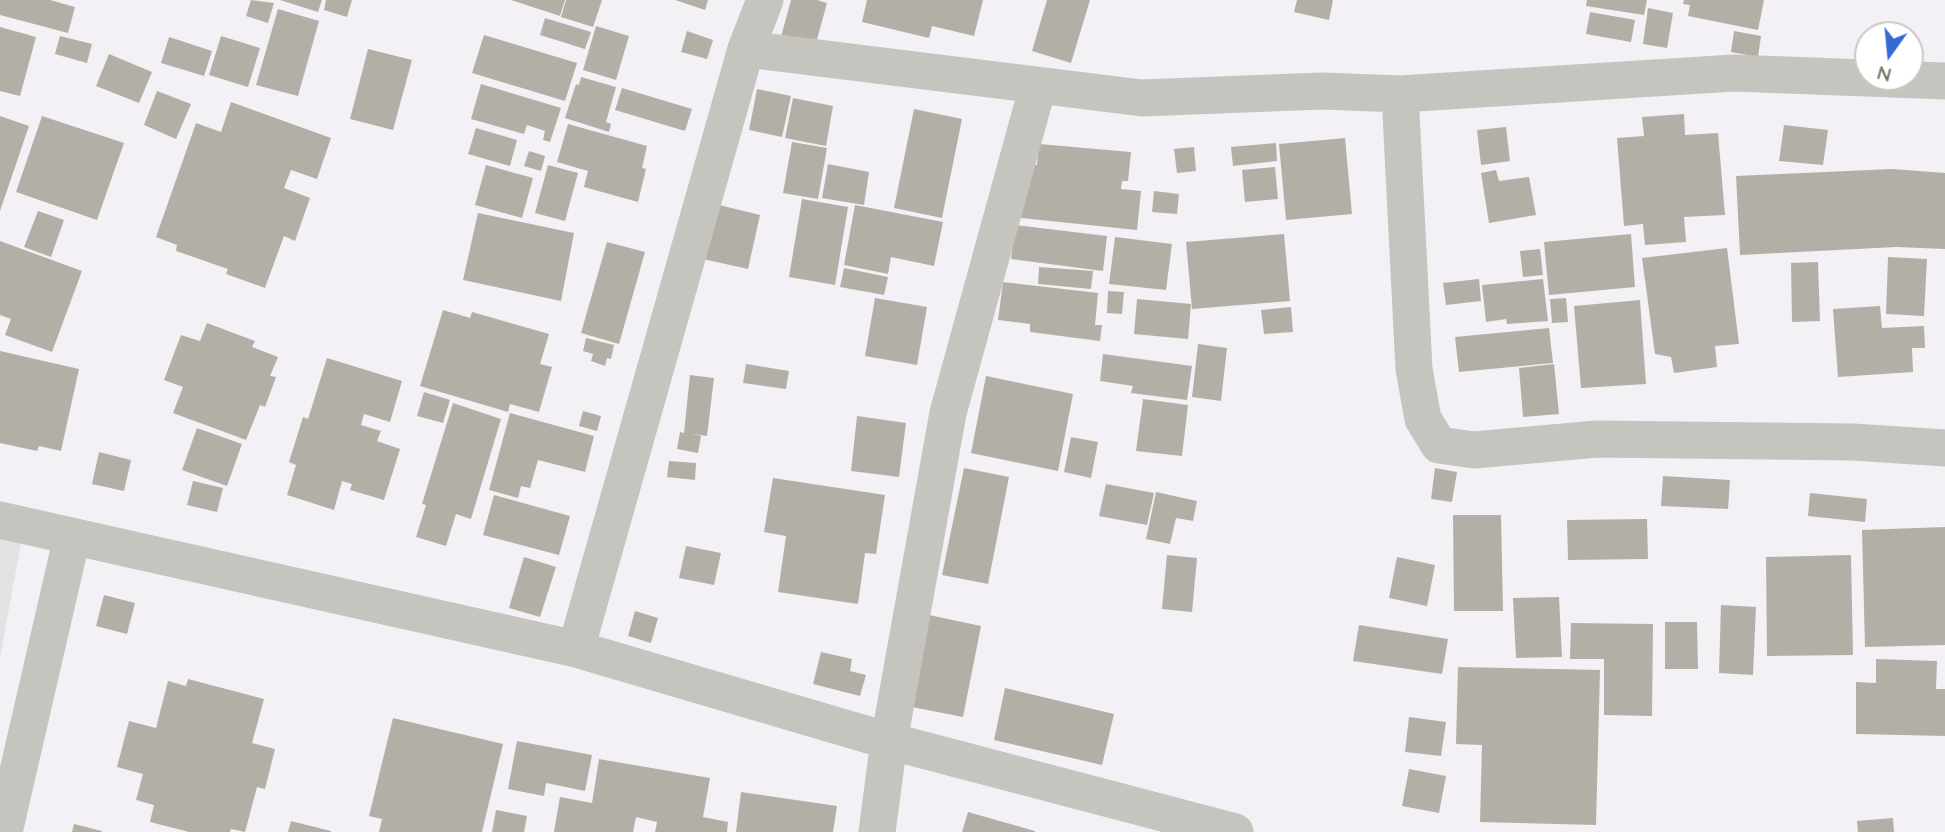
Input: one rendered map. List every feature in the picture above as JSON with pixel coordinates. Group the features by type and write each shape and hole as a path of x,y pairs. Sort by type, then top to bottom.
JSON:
{"street":[{"path":"576,649 746,49 765,0"},
{"path":"746,49 1142,98 1322,91 1400,94 1734,73 1945,81"},
{"path":"877,832 889,741 948,413 1038,86"},
{"path":"1400,94 1414,369 1423,419 1439,445 1474,450 1597,439 1853,442 1945,448"},
{"path":"0,520 576,649 889,741 1235,832"},
{"path":"4,832 72,537"}],"shaded area":[{"path":"0,538 21,543 0,658"}],"building":[{"path":"0,0 50,0 75,7 68,33 0,15"},
{"path":"251,0 274,3 268,23 246,16"},
{"path":"280,0 322,0 318,12"},
{"path":"326,0 352,0 347,17 324,10"},
{"path":"511,0 565,0 560,16"},
{"path":"566,0 602,0 593,27 561,17"},
{"path":"675,0 708,0 705,10"},
{"path":"791,0 817,0 827,3 815,47 781,37"},
{"path":"867,0 983,0 974,36 932,26 929,38 862,22"},
{"path":"1047,0 1090,0 1071,63 1032,51"},
{"path":"1297,0 1333,0 1329,20 1294,12"},
{"path":"1587,0 1647,0 1644,15 1586,6"},
{"path":"1684,0 1764,0 1758,30 1688,16 1690,5 1683,4"},
{"path":"1648,8 1673,13 1667,48 1643,44"},
{"path":"278,9 319,21 298,96 256,85"},
{"path":"1590,12 1635,20 1631,42 1586,34"},
{"path":"545,18 591,32 585,49 540,35"},
{"path":"596,26 629,36 616,80 583,70"},
{"path":"0,27 36,37 20,96 0,91"},
{"path":"687,31 713,40 707,59 681,52"},
{"path":"1734,31 1761,36 1758,57 1731,52"},
{"path":"484,35 577,63 565,101 472,73"},
{"path":"60,36 92,44 87,63 55,54"},
{"path":"221,36 260,48 248,87 209,75"},
{"path":"169,37 212,51 204,76 161,63"},
{"path":"368,49 412,60 393,130 350,119"},
{"path":"109,54 152,72 139,103 96,86"},
{"path":"581,77 616,87 606,122 611,124 609,132 565,118 576,84 579,85"},
{"path":"481,84 561,108 550,142 543,140 545,131 527,125 524,134 471,119"},
{"path":"622,88 692,109 685,131 615,110"},
{"path":"757,89 791,96 782,137 749,130"},
{"path":"157,91 191,104 176,139 144,125"},
{"path":"793,98 833,106 826,146 785,138"},
{"path":"231,102 331,138 317,179 291,170 284,188 310,198 295,241 284,236 265,288 226,274 228,269 176,251 177,245 156,237 196,123 221,132"},
{"path":"914,109 962,119 942,218 894,208"},
{"path":"1684,114 1685,135 1718,133 1725,215 1684,217 1686,242 1645,245 1643,224 1624,226 1617,138 1644,136 1642,117"},
{"path":"0,116 29,126 0,211"},
{"path":"42,116 124,143 97,220 16,192"},
{"path":"568,124 647,146 642,168 646,169 638,202 584,187 588,171 557,162"},
{"path":"1784,125 1828,130 1823,165 1779,161"},
{"path":"1506,127 1510,161 1481,165 1477,130"},
{"path":"476,128 517,140 510,166 468,154"},
{"path":"1345,138 1352,214 1286,220 1279,144"},
{"path":"792,142 827,148 818,199 783,193"},
{"path":"1276,143 1277,161 1233,166 1231,147"},
{"path":"1039,144 1131,152 1128,181 1122,181 1121,189 1141,191 1137,230 1021,218 1026,164 1037,165"},
{"path":"1194,147 1196,171 1177,173 1174,149"},
{"path":"529,151 545,156 541,171 524,166"},
{"path":"828,164 869,172 864,205 822,198"},
{"path":"486,165 533,178 522,218 475,205"},
{"path":"548,165 578,173 565,221 535,213"},
{"path":"1275,167 1278,199 1245,202 1242,170"},
{"path":"1892,169 1945,173 1945,249 1896,247 1740,255 1736,176"},
{"path":"1496,170 1499,181 1529,177 1536,215 1489,223 1481,173"},
{"path":"1154,191 1179,194 1177,214 1152,212"},
{"path":"802,199 848,207 835,285 789,277"},
{"path":"715,204 760,215 748,269 703,259"},
{"path":"855,205 943,222 934,266 891,257 888,274 844,265"},
{"path":"38,211 64,220 51,257 24,247"},
{"path":"478,213 574,233 561,301 463,280"},
{"path":"1015,225 1107,236 1103,271 1011,259"},
{"path":"1284,234 1290,301 1192,309 1186,242"},
{"path":"1631,234 1635,287 1549,295 1544,242"},
{"path":"1115,237 1172,244 1166,290 1109,284"},
{"path":"0,241 82,271 52,352 5,335 11,319 0,315"},
{"path":"607,242 645,252 619,344 581,333"},
{"path":"1727,248 1739,344 1715,346 1717,367 1674,373 1671,357 1655,354 1642,258"},
{"path":"1540,249 1543,275 1523,277 1520,251"},
{"path":"1888,257 1927,259 1924,316 1886,314"},
{"path":"1818,262 1820,321 1792,322 1791,263"},
{"path":"1039,267 1093,271 1091,289 1038,284"},
{"path":"844,268 888,277 884,295 840,287"},
{"path":"1479,279 1481,301 1446,305 1443,283"},
{"path":"1543,279 1548,321 1507,324 1506,319 1486,322 1482,285"},
{"path":"1003,282 1098,293 1095,325 1102,325 1100,341 1030,332 1030,324 998,320"},
{"path":"1108,291 1124,292 1122,314 1107,313"},
{"path":"875,298 927,307 917,365 865,356"},
{"path":"1566,298 1568,322 1552,323 1550,299"},
{"path":"1137,299 1191,304 1188,339 1134,334"},
{"path":"1640,300 1646,384 1581,388 1574,306"},
{"path":"1880,306 1882,328 1924,326 1925,348 1912,348 1913,372 1838,377 1833,309"},
{"path":"1291,307 1293,332 1264,334 1261,310"},
{"path":"443,310 470,318 472,312 549,334 540,364 552,367 539,412 510,404 508,412 420,386"},
{"path":"207,323 255,341 252,347 278,357 270,376 276,377 265,407 260,405 246,440 173,413 183,387 164,380 181,335 200,341"},
{"path":"1549,328 1553,363 1459,372 1455,337"},
{"path":"586,338 614,345 611,359 607,358 605,366 591,361 593,354 583,351"},
{"path":"1198,344 1227,348 1221,401 1192,397"},
{"path":"0,351 79,369 61,451 39,446 37,451 0,443"},
{"path":"1103,354 1192,366 1187,400 1131,393 1133,386 1100,381"},
{"path":"327,358 402,381 390,422 364,414 361,425 381,431 377,441 400,449 384,500 350,490 352,484 342,481 334,510 287,495 296,465 289,462 303,417 308,419"},
{"path":"746,364 789,371 786,389 743,383"},
{"path":"1554,364 1559,414 1523,417 1519,368"},
{"path":"690,375 714,378 707,436 692,434 701,436 698,453 677,449 680,432 684,433"},
{"path":"986,376 1073,394 1058,471 971,453"},
{"path":"424,392 450,400 443,423 417,416"},
{"path":"1143,399 1188,405 1182,456 1136,451"},
{"path":"453,403 501,419 471,519 456,514 446,546 416,537 426,505 422,504"},
{"path":"583,411 601,416 597,431 579,426"},
{"path":"510,413 594,436 585,472 538,460 530,488 521,486 518,498 489,490"},
{"path":"857,416 906,423 899,477 851,471"},
{"path":"197,428 242,444 227,486 182,470"},
{"path":"1071,437 1098,442 1091,478 1064,472"},
{"path":"99,452 131,460 124,491 92,484"},
{"path":"669,461 696,463 695,480 667,477"},
{"path":"964,468 1009,477 988,584 942,575"},
{"path":"1435,468 1457,472 1452,502 1431,499"},
{"path":"1663,476 1730,480 1728,509 1661,506"},
{"path":"773,478 885,495 876,554 865,553 858,604 778,592 786,536 764,532"},
{"path":"193,481 223,488 217,512 187,505"},
{"path":"1106,484 1154,493 1147,525 1099,516"},
{"path":"1156,492 1197,501 1193,521 1176,518 1170,544 1146,539"},
{"path":"1810,493 1867,499 1865,522 1808,516"},
{"path":"494,495 570,516 559,555 483,535"},
{"path":"1453,515 1501,515 1503,611 1454,611"},
{"path":"1647,519 1648,559 1568,560 1567,520"},
{"path":"1945,527 1945,645 1865,647 1862,530"},
{"path":"686,546 721,553 714,585 679,578"},
{"path":"1167,555 1197,558 1192,612 1162,609"},
{"path":"1851,555 1853,655 1767,656 1766,557"},
{"path":"524,557 556,567 540,617 509,608"},
{"path":"1397,557 1435,565 1427,606 1389,598"},
{"path":"104,595 135,603 127,634 96,626"},
{"path":"1559,597 1562,657 1516,658 1513,598"},
{"path":"1721,605 1756,607 1753,675 1719,673"},
{"path":"635,611 658,618 651,643 628,636"},
{"path":"929,615 981,626 963,717 912,707"},
{"path":"1665,622 1697,622 1698,669 1665,669"},
{"path":"1571,623 1653,624 1652,716 1604,715 1604,659 1570,659"},
{"path":"1359,625 1448,639 1442,674 1353,661"},
{"path":"821,652 852,659 850,671 866,675 860,696 813,684"},
{"path":"1876,659 1937,661 1936,689 1945,689 1945,736 1856,734 1856,682 1876,683"},
{"path":"1458,667 1600,670 1596,825 1480,822 1482,745 1456,744"},
{"path":"188,679 264,699 252,743 275,749 265,789 257,787 245,832 231,829 230,832 189,832 150,822 154,805 136,800 143,774 117,767 129,721 156,728 168,681 186,686"},
{"path":"1005,688 1114,714 1102,765 994,740"},
{"path":"1409,717 1446,722 1441,756 1405,752"},
{"path":"393,718 503,744 482,832 379,832 382,819 369,816"},
{"path":"517,741 592,755 585,791 546,783 544,796 508,789"},
{"path":"599,759 710,778 703,817 728,822 727,832 655,832 657,822 636,817 633,832 554,832 560,797 592,803"},
{"path":"1409,769 1446,776 1439,813 1402,806"},
{"path":"741,792 837,806 833,832 736,832"},
{"path":"496,810 527,816 524,832 492,832"},
{"path":"968,812 1035,831 1035,832 962,832"},
{"path":"1893,818 1894,832 1858,832 1857,821"},
{"path":"291,821 331,831 331,832 288,832"},
{"path":"74,824 102,831 102,832 72,832"}]}
